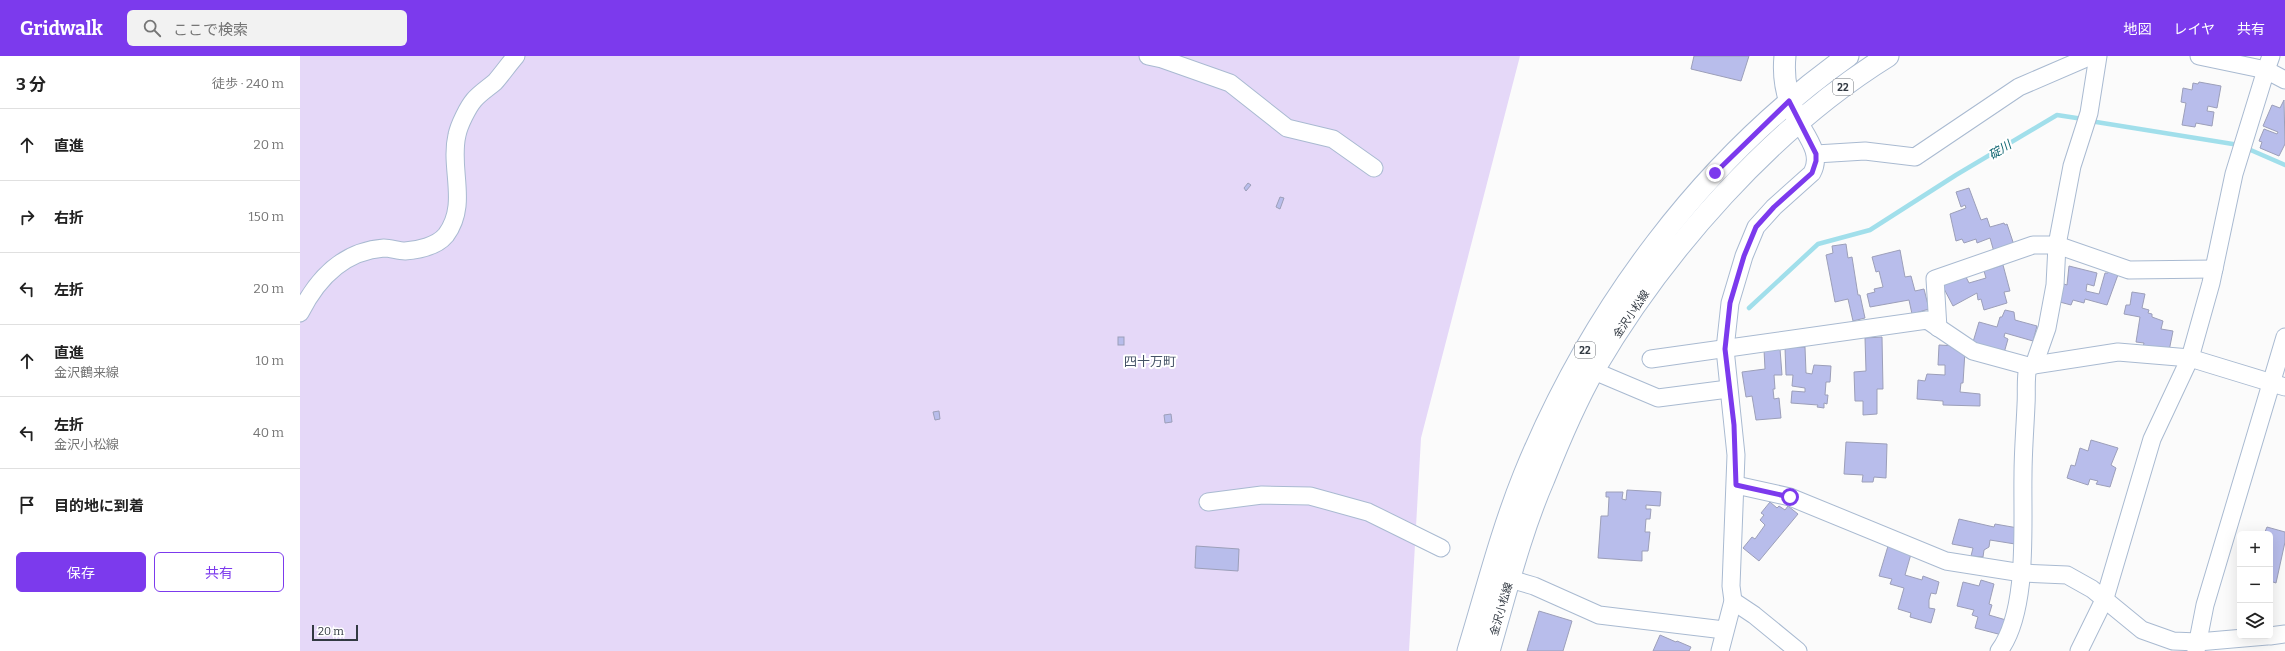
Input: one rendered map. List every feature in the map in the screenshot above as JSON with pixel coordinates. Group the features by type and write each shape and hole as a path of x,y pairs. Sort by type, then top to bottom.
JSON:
{"main road":[{"path":"1785,56 1784,72 1789,101 1799,122"},
{"name":"金沢小松線","path":"1468,651 1506,526 1524,476 1549,418 1586,347 1616,300 1677,217 1715,173 1789,101 1848,56"},
{"name":"金沢小松線","path":"1489,651 1524,533 1543,480 1594,371 1635,307 1695,229 1736,183 1799,122 1838,90 1888,56"}],"street":[{"path":"300,313 311,292 327,274 353,255 384,248 404,251 434,245 446,236 455,217 459,192 455,150 457,134 473,101 495,81 516,56"},
{"path":"1148,56 1162,58 1230,83 1287,128 1333,139 1374,168"},
{"path":"1816,154 1865,151 1915,157 2018,87 2091,56"},
{"path":"1999,651 2008,639 2022,573 2023,466 2026,402 2025,378 2047,328 2055,285 2057,245 2072,166 2089,113 2098,56"},
{"path":"2199,56 2268,63 2285,80"},
{"path":"2079,651 2105,598 2152,439 2190,358 2214,269 2234,174 2268,63"},
{"path":"1720,651 1732,601 1736,485 1734,425 1728,389 1725,349 1730,303 1750,239 1764,216 1812,173 1816,161 1816,154 1799,122"},
{"path":"1938,328 1935,279 2033,245 2057,245 2129,270 2214,269"},
{"path":"1651,358 1927,320 1974,351 2031,366 2118,352 2190,358 2278,385"},
{"path":"2197,647 2205,605 2278,385 2285,337"},
{"path":"1594,371 1658,398 1728,389"},
{"path":"1736,485 1790,497 1946,561 2022,573 2067,575 2105,598 2142,630 2173,641 2197,647 2248,639"},
{"path":"1208,502 1262,495 1310,496 1368,512 1441,548"},
{"path":"1510,579 1534,586 1599,615 1724,630"},
{"path":"1732,601 1754,615 1798,651"},
{"path":"2273,636 2285,634"}],"shaded area":[{"path":"300,56 1520,56 1421,438 1409,651 300,651"}],"building":[{"path":"1694,56 1749,56 1741,81 1691,69"},
{"path":"2199,82 2221,86 2217,108 2208,106 2207,111 2214,112 2212,126 2196,123 2195,127 2182,125 2186,103 2181,102 2183,88 2192,90 2193,83 2198,84"},
{"path":"2284,100 2285,144 2279,156 2260,148 2262,142 2259,141 2264,129 2277,134 2278,132 2263,126 2272,105 2280,108"},
{"path":"1248,183 1251,185 1246,191 1244,188"},
{"path":"1969,188 1981,220 1987,218 1990,227 2004,223 2005,225 2007,224 2014,245 1994,252 1990,238 1977,243 1976,239 1964,243 1962,239 1956,241 1950,214 1966,208 1965,205 1961,207 1956,192"},
{"path":"1280,197 1284,198 1280,209 1276,207"},
{"path":"1846,244 1848,258 1852,257 1858,295 1860,295 1865,318 1853,321 1848,299 1835,302 1826,255 1833,253 1832,246"},
{"path":"1900,250 1905,277 1911,276 1915,291 1924,289 1929,309 1912,314 1909,300 1870,307 1867,294 1875,292 1874,289 1883,287 1879,271 1876,272 1872,257"},
{"path":"2003,265 2010,291 2004,292 2007,303 1984,310 1981,299 1978,300 1977,293 1953,306 1942,285 1964,273 1969,283 1986,278 1984,271"},
{"path":"2069,266 2097,273 2094,286 2087,284 2086,291 2099,294 2105,273 2108,273 2109,270 2119,272 2107,305 2085,299 2084,303 2073,300 2071,305 2056,301 2061,283 2067,285"},
{"path":"2132,292 2145,294 2142,308 2149,310 2148,313 2152,314 2152,317 2163,321 2161,329 2173,331 2169,351 2143,347 2144,343 2136,342 2140,317 2124,314 2126,305 2130,305"},
{"path":"2005,310 2014,312 2015,320 2037,326 2033,341 2005,333 2004,337 2008,339 2004,353 1973,342 1979,322 1997,327 2000,317 2002,317"},
{"path":"1118,337 1124,337 1124,345 1118,345"},
{"path":"1882,337 1883,389 1877,389 1877,414 1863,415 1863,401 1855,401 1854,372 1866,371 1865,338"},
{"path":"1939,345 1957,346 1957,351 1965,351 1963,383 1961,383 1960,392 1980,394 1980,406 1943,405 1943,401 1917,399 1918,380 1925,381 1927,374 1945,375 1945,365 1938,365"},
{"path":"1805,347 1806,373 1812,374 1814,365 1831,366 1830,382 1826,382 1825,395 1828,395 1827,404 1824,403 1824,408 1817,407 1818,405 1791,403 1792,391 1805,392 1805,388 1792,386 1793,375 1786,375 1785,348"},
{"path":"1780,349 1782,375 1774,375 1775,389 1773,389 1774,399 1779,398 1781,418 1756,420 1752,396 1746,397 1742,372 1765,369 1764,350"},
{"path":"939,411 940,419 935,420 933,412"},
{"path":"1171,414 1172,422 1165,423 1164,415"},
{"path":"2091,440 2118,448 2111,465 2116,468 2110,487 2096,484 2098,481 2090,479 2088,485 2067,478 2071,465 2075,466 2080,448 2088,451"},
{"path":"1846,442 1887,444 1886,478 1874,477 1873,482 1862,482 1863,475 1844,474"},
{"path":"1627,490 1661,492 1660,506 1646,505 1646,509 1651,509 1650,519 1646,519 1645,532 1650,532 1648,551 1642,551 1642,561 1598,558 1601,516 1608,516 1609,497 1606,497 1606,492 1623,492 1622,499 1626,500"},
{"path":"1770,502 1777,508 1779,506 1785,510 1788,506 1798,514 1759,561 1743,548 1752,537 1755,539 1765,525 1760,520 1764,515 1761,513"},
{"path":"1959,519 1994,527 1995,524 2018,528 2015,544 1990,540 1989,547 1984,550 1983,557 1971,556 1973,548 1952,544"},
{"path":"2267,527 2285,532 2285,542 2276,583 2273,582 2273,531 2265,531"},
{"path":"1196,546 1239,549 1238,571 1195,568"},
{"path":"1888,546 1911,554 1905,575 1922,580 1923,576 1939,582 1936,594 1931,593 1929,600 1929,608 1935,609 1931,623 1910,617 1911,613 1898,609 1904,588 1890,584 1892,579 1879,576"},
{"path":"1981,580 1994,584 1989,604 1992,605 1989,615 2006,620 2002,635 1975,628 1978,617 1972,615 1974,610 1957,606 1963,582 1979,586"},
{"path":"1539,611 1572,621 1563,651 1527,651"},
{"path":"1660,635 1691,647 1689,651 1653,651"}],"waterway":[{"name":"碇川","path":"1749,308 1818,244 1870,230 1956,175 2057,115 2083,119"},
{"name":"碇川","path":"2090,121 2239,145"},
{"name":"碇川","path":"2246,148 2285,165"}],"district":[{"name":"四十万町","path":"1150,361"}],"route":[{"path":"1715,173 1789,101 1816,154 1815,168 1812,173 1764,216 1750,239 1737,276 1730,303 1726,326 1725,349 1728,389 1734,425 1736,485 1790,497"}]}
